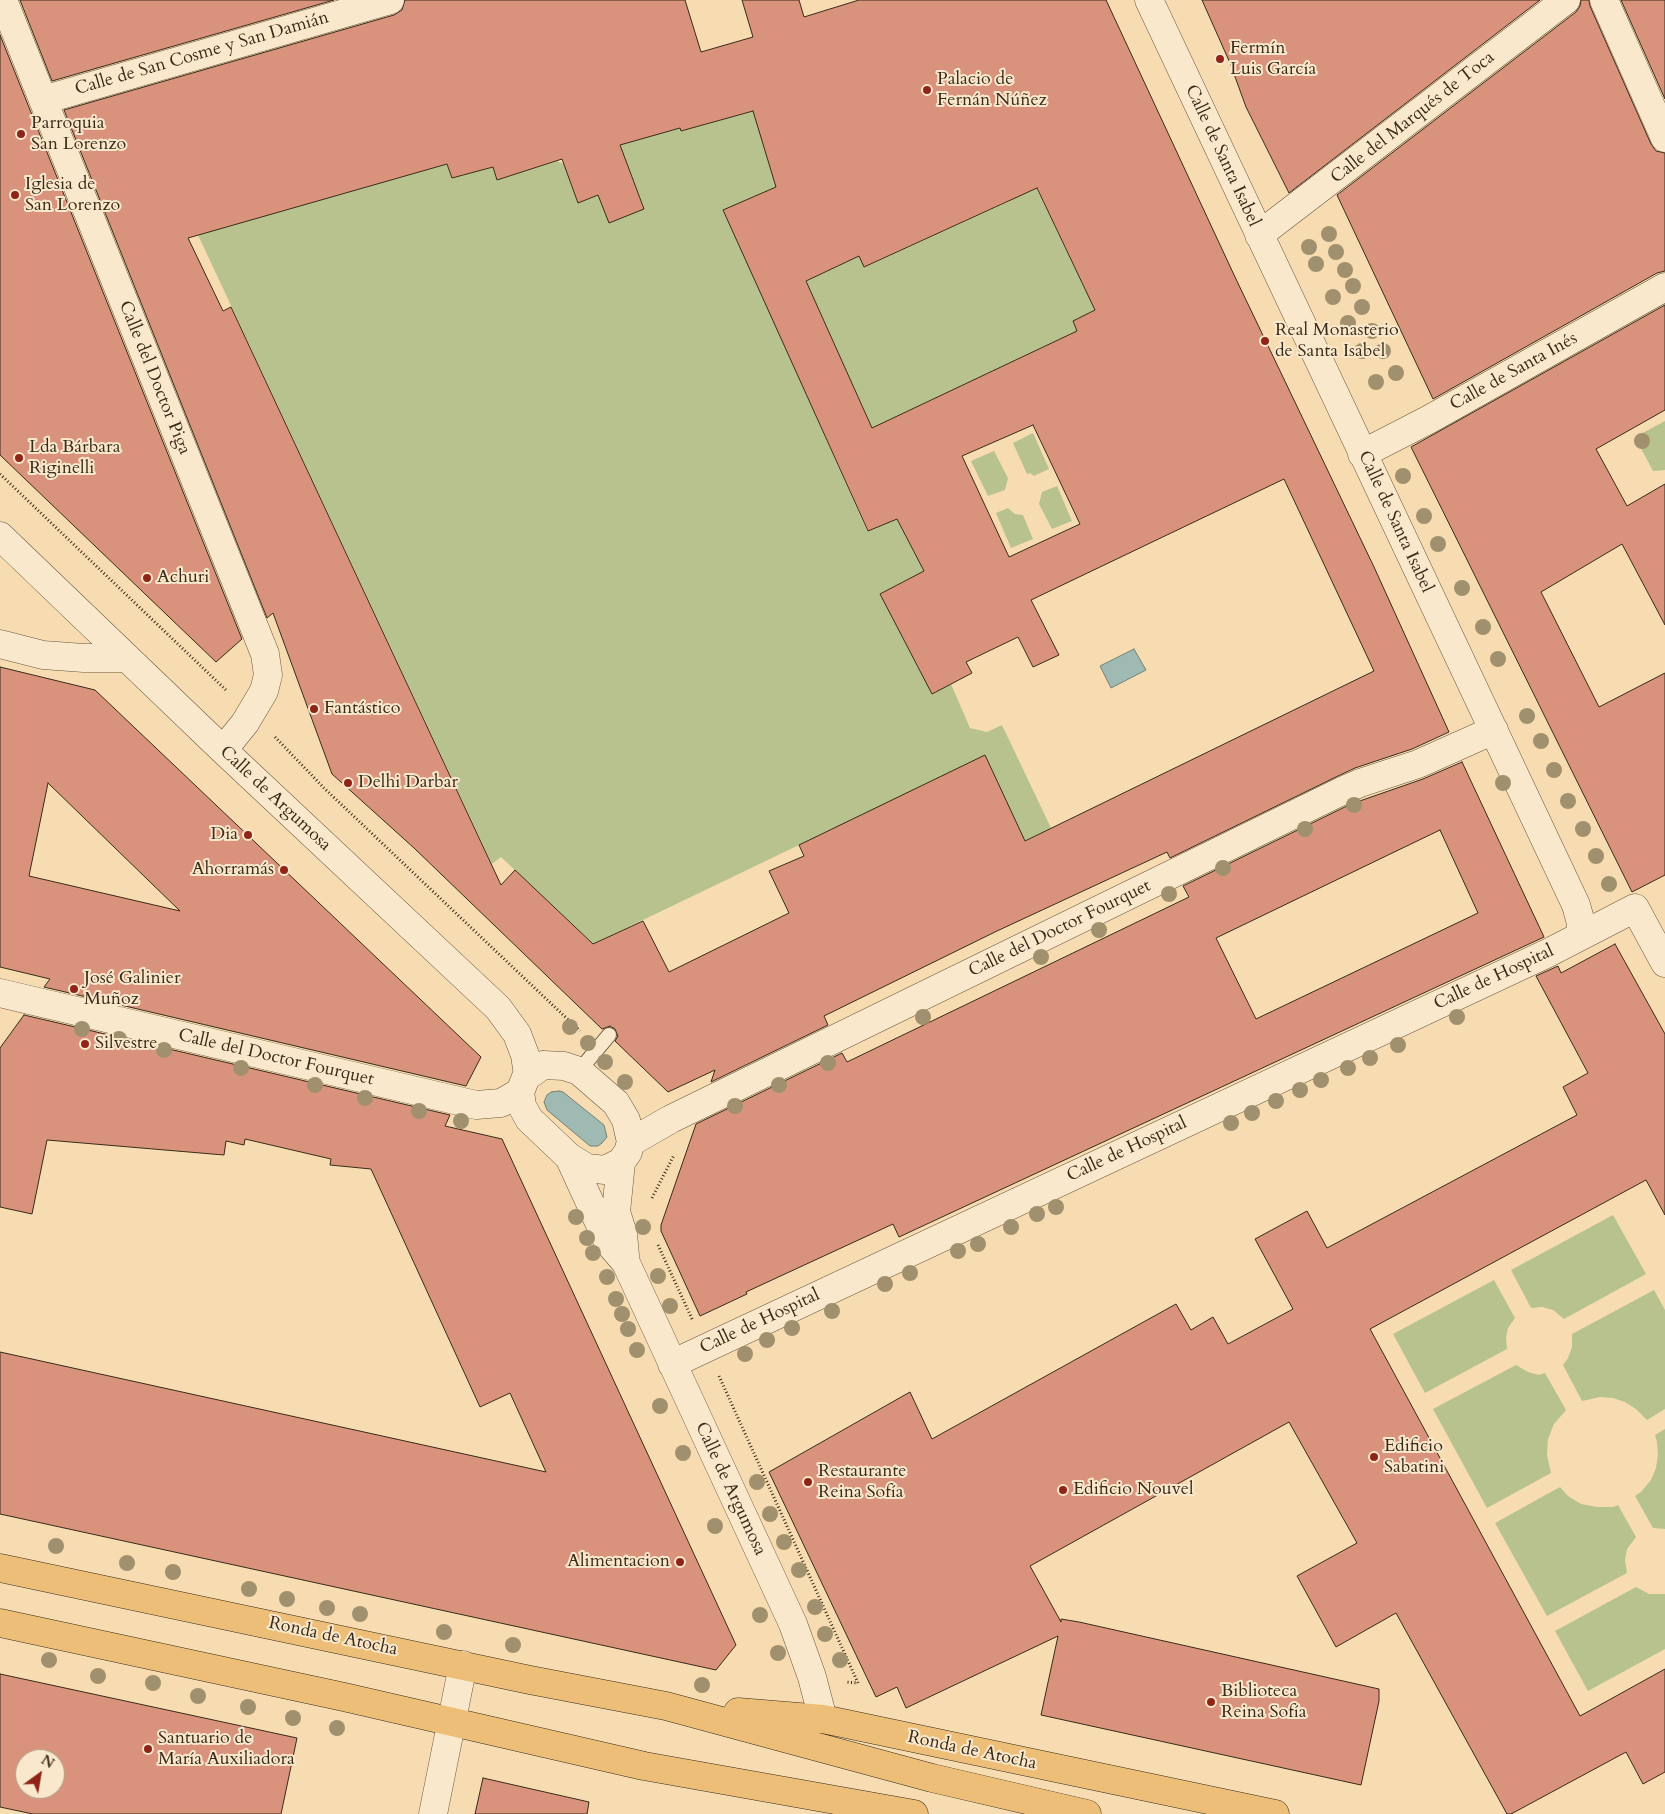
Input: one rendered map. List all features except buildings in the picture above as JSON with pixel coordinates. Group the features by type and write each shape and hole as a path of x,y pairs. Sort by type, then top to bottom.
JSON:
{"main road":[{"name":"Ronda de Atocha","path":"0,1568 666,1706 932,1778 1087,1814"},
{"path":"0,1623 451,1721 644,1766 914,1814"},
{"name":"Ronda de Atocha","path":"666,1706 823,1719 1275,1814"}],"street":[{"name":"Calle del Doctor Piga","path":"3,0 264,654 268,675 267,683 251,713 223,750"},
{"name":"Calle de San Cosme y San Damián","path":"44,100 390,0"},
{"name":"Calle de Santa Isabel","path":"1149,0 1576,905 1580,923 1580,935"},
{"name":"Calle del Marqués de Toca","path":"1259,235 1566,0"},
{"path":"1604,0 1665,138"},
{"name":"Calle de Santa Inés","path":"1362,454 1428,420 1665,287"},
{"name":"Calle de Argumosa","path":"0,536 223,750 498,1008 517,1034 525,1055 524,1084"},
{"path":"0,644 43,655 84,658 127,658"},
{"name":"Calle del Doctor Fourquet","path":"626,1152 689,1110 1344,790 1418,764 1494,730"},
{"path":"1580,935 1635,908 1665,963"},
{"name":"Calle de Hospital","path":"672,1364 1548,953 1580,935"},
{"name":"Calle del Doctor Fourquet","path":"1,995 476,1105 501,1103 524,1084"},
{"path":"543,1065 564,1066 579,1071 616,1104 626,1120 626,1152 605,1170 587,1168 569,1157 529,1119 522,1106 524,1084 543,1065"},
{"name":"Calle de Argumosa","path":"626,1152 616,1212 623,1234 626,1263"},
{"name":"Calle de Argumosa","path":"569,1157 608,1242 626,1263 793,1624 812,1677 823,1719"},
{"path":"433,1814 463,1665"},
{"path":"644,1766 834,1814"}],"lane":[{"path":"579,1071 609,1035"}],"path":[{"path":"0,474 251,713 324,788 598,1048"},
{"path":"648,1206 678,1148"},
{"path":"656,1241 858,1683 812,1677"}],"green space":[{"path":"750,99 781,203 724,210 867,531 897,519 924,571 880,594 932,694 951,684 970,728 987,732 1002,725 1051,828 1025,841 799,845 593,944 501,857 492,864 198,235 447,164 452,178 493,167 497,180 557,161 564,164 578,203 598,195 610,222 644,208 618,142 680,128 681,131 750,112"},
{"path":"1031,177 1095,310 1074,321 1077,331 872,428 806,281 859,256 865,267 1010,201"},
{"path":"1665,421 1665,470 1653,471 1635,437"},
{"path":"1033,433 1049,469 1034,476 1030,473 1027,474 1013,443"},
{"path":"994,451 1008,478 1005,490 988,496 971,461"},
{"path":"1057,486 1072,521 1052,529 1039,504 1042,492"},
{"path":"1008,508 1015,514 1023,515 1033,539 1011,548 996,513"},
{"path":"1613,1215 1646,1274 1564,1319 1553,1310 1542,1307 1531,1308 1511,1270"},
{"path":"1494,1280 1515,1318 1508,1328 1506,1338 1507,1349 1425,1393 1393,1334"},
{"path":"1654,1290 1665,1310 1665,1409 1647,1420 1636,1409 1625,1402 1613,1398 1600,1397 1582,1401 1563,1365 1572,1347 1572,1334"},
{"path":"1516,1365 1528,1372 1539,1375 1545,1373 1566,1410 1554,1424 1548,1439 1547,1455 1551,1473 1487,1508 1433,1409"},
{"path":"1665,1429 1665,1529 1653,1528 1635,1496 1651,1480 1656,1468 1658,1455 1655,1435"},
{"path":"1560,1487 1568,1496 1581,1504 1597,1507 1613,1507 1618,1505 1636,1537 1627,1549 1625,1560 1627,1573 1547,1616 1495,1523"},
{"path":"1636,1587 1649,1594 1665,1594 1665,1649 1588,1691 1555,1631"}],"water":[{"path":"1134,649 1146,670 1111,688 1100,666"},
{"path":"551,1092 563,1092 604,1125 607,1137 602,1143 598,1146 590,1146 547,1110 544,1102 547,1095"}],"place":[{"name":"Fermín Luis García","path":"1220,59"},
{"name":"Palacio de Fernán Núñez","path":"927,90"},
{"name":"Parroquia San Lorenzo","path":"21,134"},
{"name":"Iglesia de San Lorenzo","path":"15,195"},
{"name":"Real Monasterio de Santa Isabel","path":"1265,341"},
{"name":"Lda Bárbara Riginelli","path":"19,458"},
{"name":"Achuri","path":"147,578"},
{"name":"Fantástico","path":"314,709"},
{"name":"Delhi Darbar","path":"348,783"},
{"name":"Dia","path":"248,835"},
{"name":"Ahorramás","path":"284,870"},
{"name":"José Galinier Muñoz","path":"74,989"},
{"name":"Silvestre","path":"85,1044"},
{"name":"Edificio Sabatini","path":"1374,1457"},
{"name":"Restaurante Reina Sofía","path":"808,1482"},
{"name":"Edificio Nouvel","path":"1063,1490"},
{"name":"Alimentacion","path":"680,1562"},
{"name":"Biblioteca Reina Sofía","path":"1211,1702"},
{"name":"Santuario de María Auxiliadora","path":"148,1749"}]}
